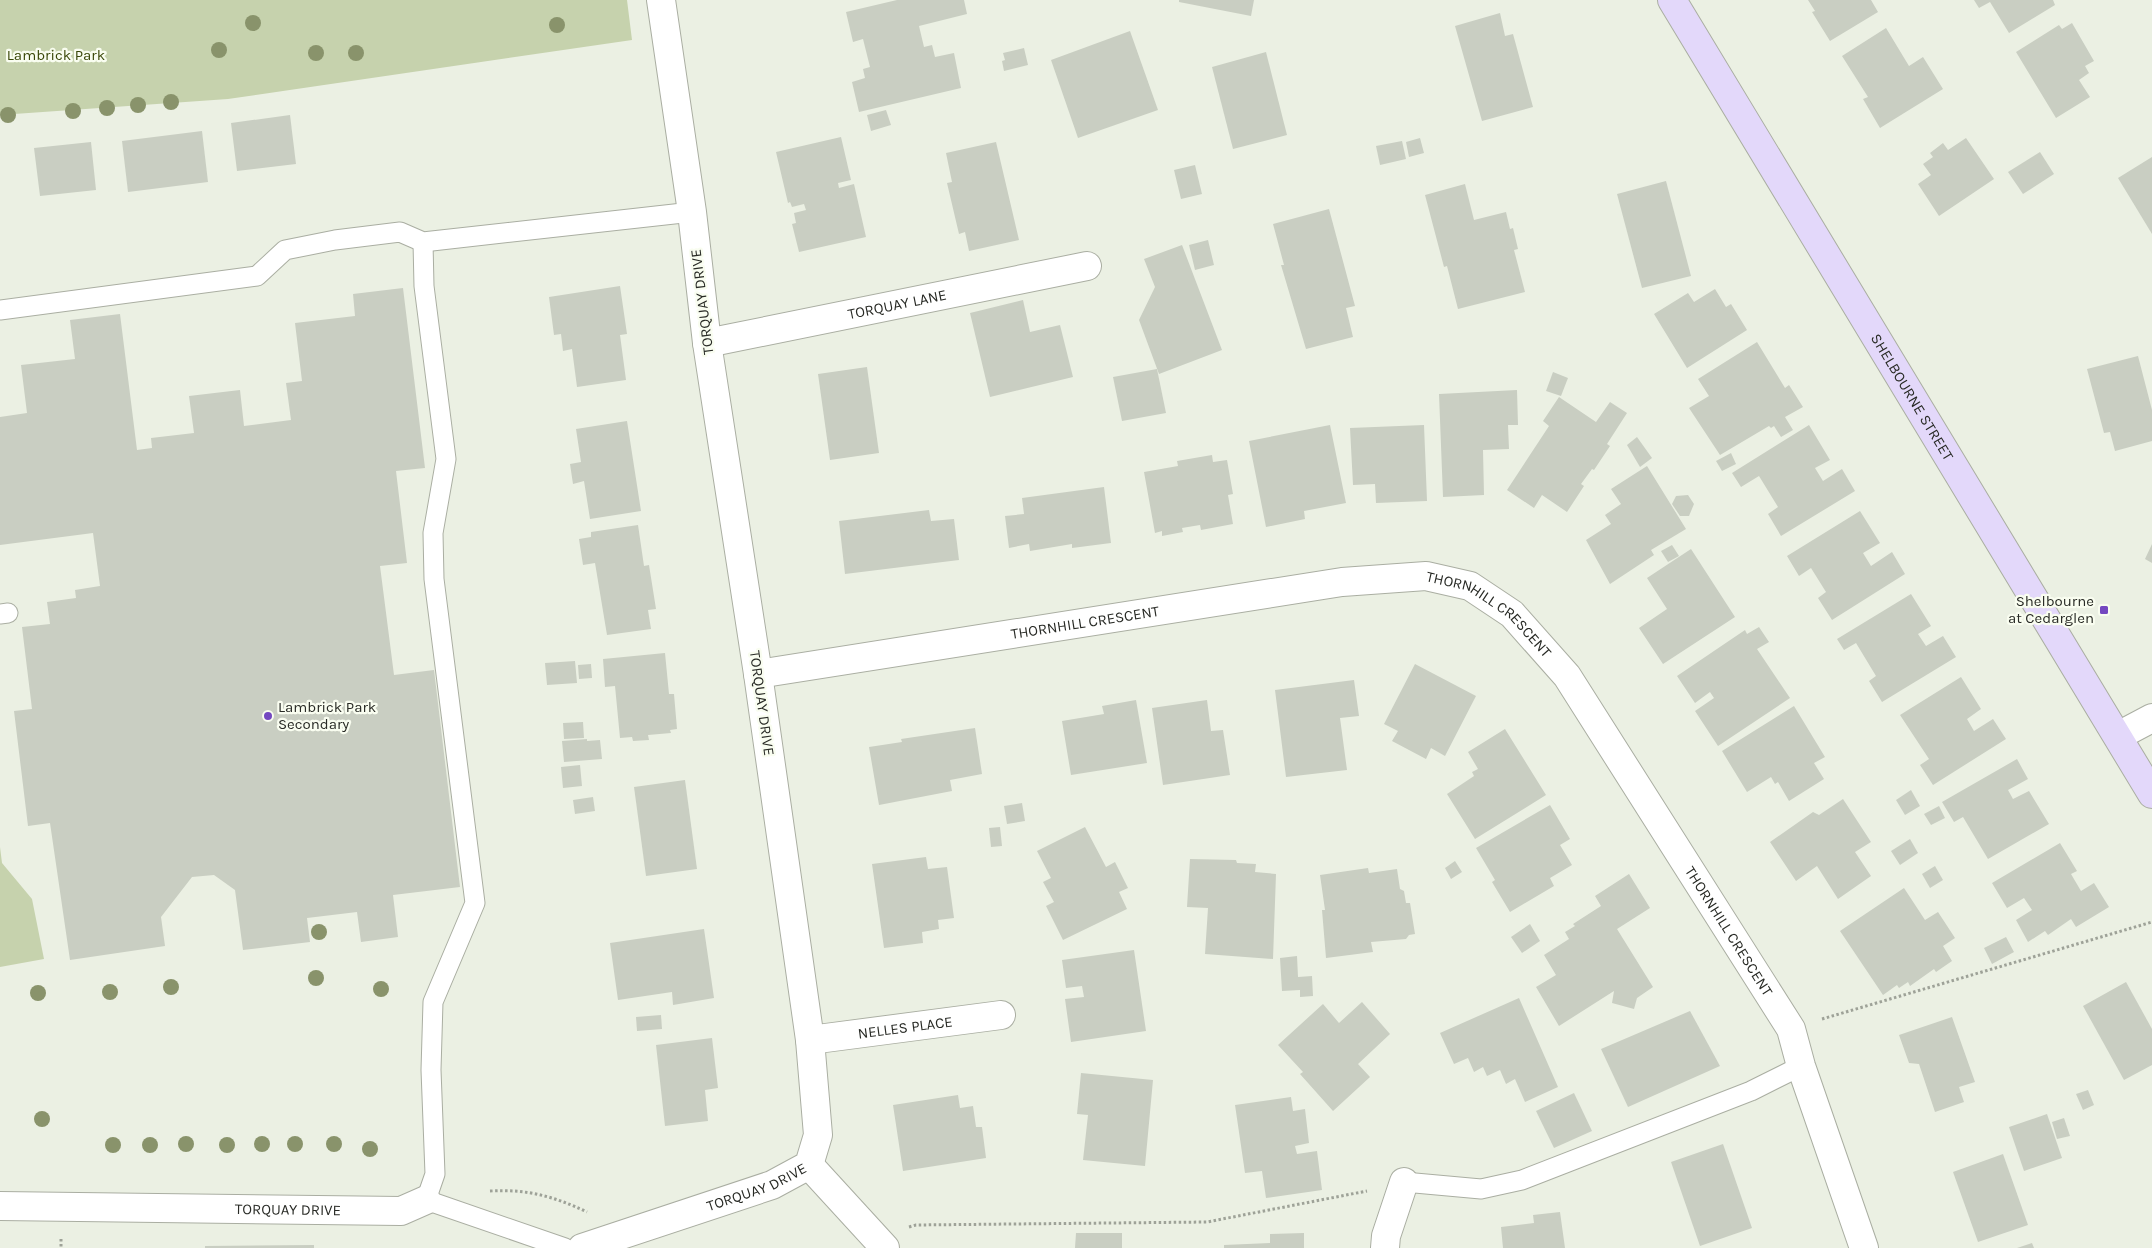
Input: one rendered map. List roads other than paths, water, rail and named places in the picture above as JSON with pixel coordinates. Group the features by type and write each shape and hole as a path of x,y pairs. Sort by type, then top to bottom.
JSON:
{"main road":[{"name":"SHELBOURNE STREET","path":"1672,0 2152,794"}],"street":[{"name":"TORQUAY DRIVE","path":"582,1248 772,1185 809,1165 818,1135 810,1040 758,674 707,343 692,212 661,0"},
{"name":"TORQUAY LANE","path":"707,343 1087,266"},
{"name":"THORNHILL CRESCENT","path":"758,674 1342,582 1426,576 1470,586 1512,614 1566,676 1791,1029 1801,1066 1864,1248"},
{"path":"2118,736 2152,718"},
{"name":"NELLES PLACE","path":"810,1040 1001,1015"},
{"path":"809,1165 879,1242"},
{"path":"1385,1248 1386,1236 1404,1182"},
{"name":"TORQUAY DRIVE","path":"0,1206 60,1209 400,1211 426,1200"}],"lane":[{"path":"0,310 257,276 285,250 335,240 400,232 423,242 692,212"},
{"path":"423,242 424,286 446,459 433,534 434,579 475,903 433,1002 432,1070 435,1174 426,1200 565,1248"},
{"path":"1404,1182 1481,1189 1522,1180 1752,1091 1801,1066"}],"place":[{"name":"Shelbourne at Cedarglen","path":"2104,610"},
{"name":"Lambrick Park Secondary","path":"268,716"}],"park label":[{"name":"Lambrick Park","path":"56,55"}]}
